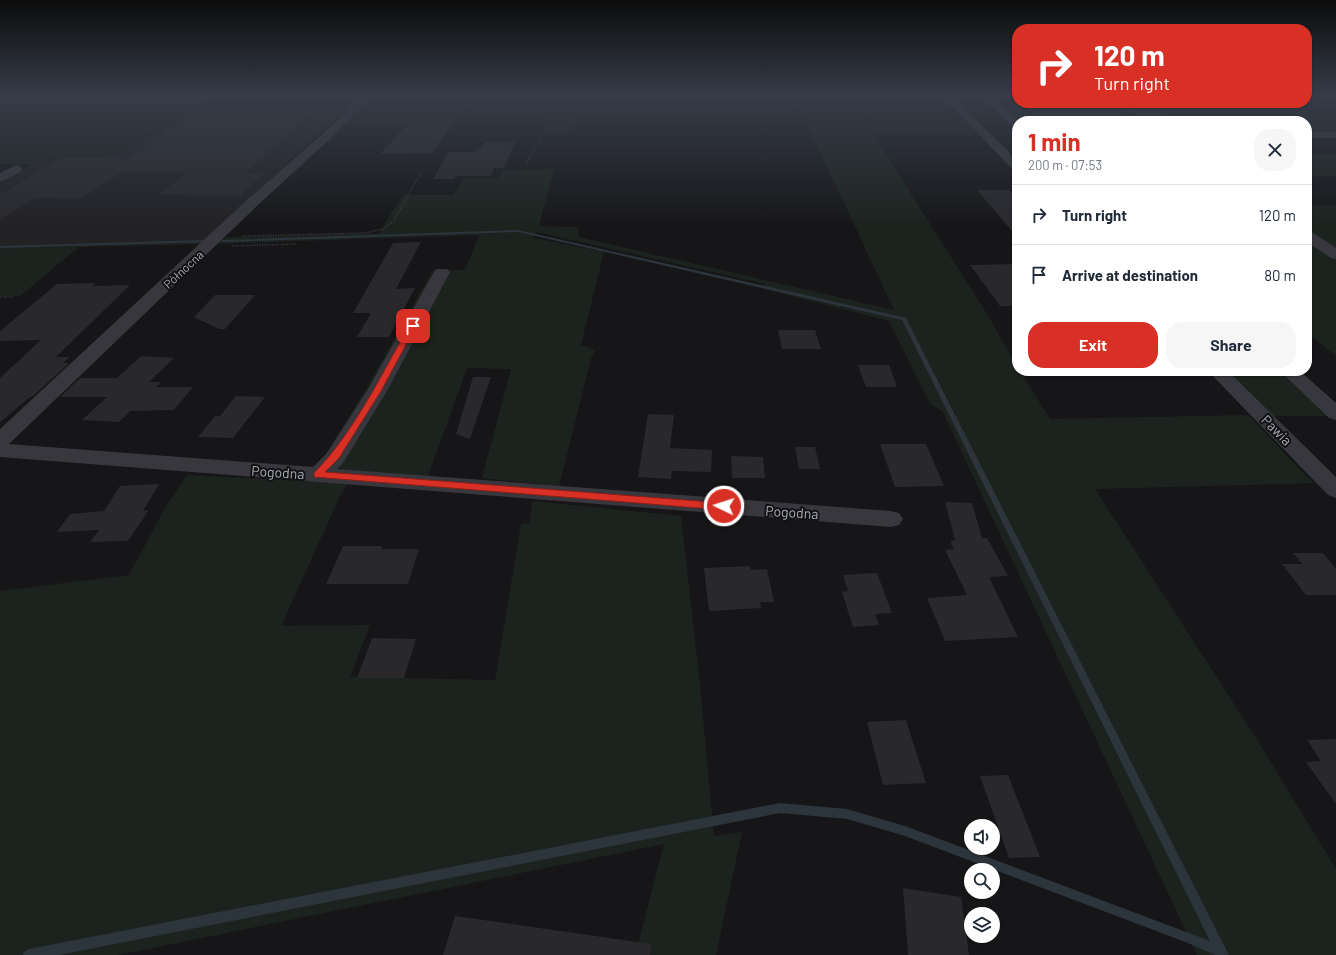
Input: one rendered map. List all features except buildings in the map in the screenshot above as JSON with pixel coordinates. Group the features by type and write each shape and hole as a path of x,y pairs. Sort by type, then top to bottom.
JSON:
{"street":[{"name":"Północna","path":"0,442 217,236 322,141"},
{"path":"991,141 1012,162"},
{"path":"0,178 16,169"},
{"path":"1312,238 1336,255"},
{"path":"318,475 335,458 377,391 442,272"},
{"name":"Pawia","path":"1222,376 1336,490"},
{"path":"1294,376 1336,414"},
{"name":"Pogodna","path":"0,450 891,519"}],"path":[{"path":"526,164 539,141"},
{"path":"217,236 364,233 383,229 393,222 422,171"},
{"path":"206,247 297,244"},
{"path":"0,297 14,297"}],"shaded area":[{"path":"0,141 141,141 118,154 36,161 31,164 0,164 0,157 3,155 0,155"},
{"path":"142,141 312,141 201,244 0,249 0,183 36,161 118,154"},
{"path":"815,141 877,141 989,317 1012,358 1012,376 1023,376 1050,419 1248,415 1313,483 1095,489 1256,738 1336,869 1336,955 1197,955 943,412 930,404 889,321 765,289 765,284 537,232 534,238 604,252 581,345 596,350 591,358 559,486 482,478 511,369 467,368 428,476 355,471 340,496 281,626 370,625 350,677 495,680 521,524 530,523 532,501 681,516 699,675 714,836 742,832 716,955 635,955 664,844 118,955 0,955 0,591 129,575 165,508 187,475 309,481 366,389 433,270 465,270 479,235 213,244 227,237 379,233 403,195 453,195 464,178 499,178 503,170 554,169 539,226 578,227 579,237 894,310"},
{"path":"1336,154 1336,176 1312,176 1312,155"},
{"path":"1336,205 1336,250 1312,233 1312,206"},
{"path":"1312,242 1336,259 1336,356 1312,337"},
{"path":"80,246 20,296 0,296 0,249"},
{"path":"1231,376 1285,376 1330,416 1273,416"}],"waterway":[{"path":"223,241 518,231 904,319 1221,952"},
{"path":"0,247 204,241"},
{"path":"29,955 780,808 847,814 905,831 1189,938 1221,952"}],"route":[{"path":"413,326 377,391 335,458 318,475 724,506"}]}
